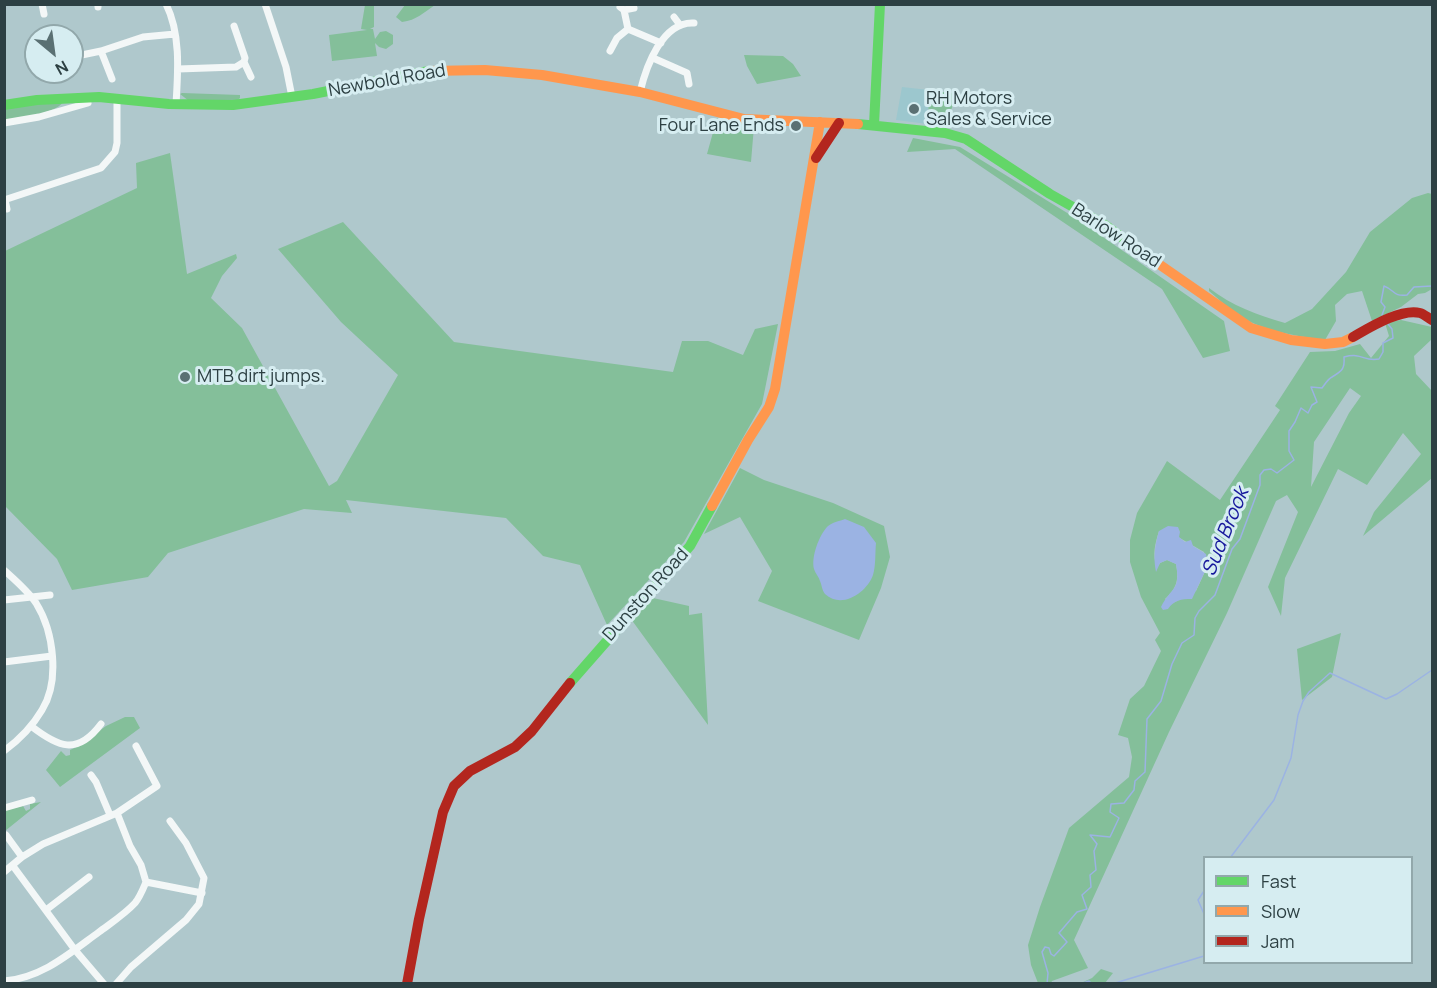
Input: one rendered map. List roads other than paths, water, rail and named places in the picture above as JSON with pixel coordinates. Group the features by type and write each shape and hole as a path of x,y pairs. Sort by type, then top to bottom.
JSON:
{"main road":[{"path":"874,125 880,4"},
{"name":"Newbold Road","path":"4,105 47,99 117,98 176,104 233,105 292,97 436,70 485,69 542,75 640,92 744,119 874,125"},
{"name":"Dunston Road","path":"407,984 443,812 454,786 470,771 515,747 532,731 591,657 690,546 748,440 769,407 775,390 820,122"},
{"name":"Dunston Road","path":"814,161 839,123"},
{"name":"Barlow Road","path":"874,125 945,133 966,139 1050,194 1105,225 1251,328 1291,340 1325,344 1343,342 1386,319 1412,312 1421,313 1432,320"}],"street":[{"path":"42,4 44,15"},
{"path":"166,4 175,34 178,69 176,104"},
{"path":"265,4 286,68 292,97"},
{"path":"628,29 622,9 634,8"},
{"path":"674,17 680,25"},
{"path":"640,92 643,77 661,43 671,30 694,22"},
{"path":"234,26 245,58 244,62 251,77"},
{"path":"628,29 661,43"},
{"path":"611,53 617,38 628,29"},
{"path":"84,55 143,37 175,34"},
{"path":"101,51 112,79"},
{"path":"653,58 689,70 689,84"},
{"path":"178,69 236,67 244,62"},
{"path":"8,209 5,200 101,168 115,152 117,98"},
{"path":"4,123 39,117 88,103"},
{"path":"4,570 31,597 46,624 52,656 49,693 43,709 20,739 4,751"},
{"path":"4,600 50,595"},
{"path":"4,662 52,656"},
{"path":"31,726 62,746 73,746 96,731 101,724"},
{"path":"4,872 22,857 70,831 113,814 157,786 136,746"},
{"path":"4,981 42,971 75,950 131,907 137,901 146,882 141,864 91,775"},
{"path":"4,808 32,800"},
{"path":"116,984 131,967 186,920 199,904 204,878 186,843 170,820"},
{"path":"6,835 22,857"},
{"path":"13,866 75,950 104,984"},
{"path":"46,910 89,877"},
{"path":"146,882 202,893"}],"water":[{"path":"845,519 864,527 876,543 875,563 870,581 860,593 846,600 839,600 825,594 813,564 816,546 825,530 828,526"},
{"path":"1168,526 1178,527 1179,537 1185,542 1191,540 1193,546 1206,554 1208,565 1192,599 1178,601 1163,610 1161,607 1174,588 1177,579 1176,564 1167,560 1160,563 1156,572 1155,556 1159,531"}],"waterway":[{"name":"Sud Brook","path":"1382,315 1385,307 1381,302 1384,286 1402,295 1407,295 1414,287 1432,286"},
{"name":"Sud Brook","path":"1047,984 1048,973 1042,952 1045,947 1049,948 1054,956 1067,942 1059,933 1077,912 1087,909 1082,895 1091,887 1090,875 1096,870 1094,851 1097,844 1090,835 1110,837 1119,818 1110,812 1111,804 1124,803 1134,790 1135,781 1145,772 1147,719 1161,701 1172,664 1182,643 1194,635 1195,618 1215,595 1232,549 1240,539 1260,485 1260,475 1264,470 1271,469 1277,473 1294,460 1289,451 1289,431 1301,408 1308,413 1312,405 1317,402 1311,387 1322,388 1342,369 1344,357 1379,359 1383,352 1383,343 1393,338 1392,329 1388,324"},
{"path":"1232,856 1274,800 1291,758 1298,715 1309,692 1330,673 1386,699 1432,670"},
{"path":"1203,892 1198,900 1203,912"},
{"path":"1112,984 1203,956"},
{"path":"1080,984 1089,981 1092,984"}],"place":[{"name":"RH Motors Sales & Service","path":"914,109"},
{"name":"Four Lane Ends","path":"796,126"},
{"name":"MTB dirt jumps.","path":"185,377"}]}
